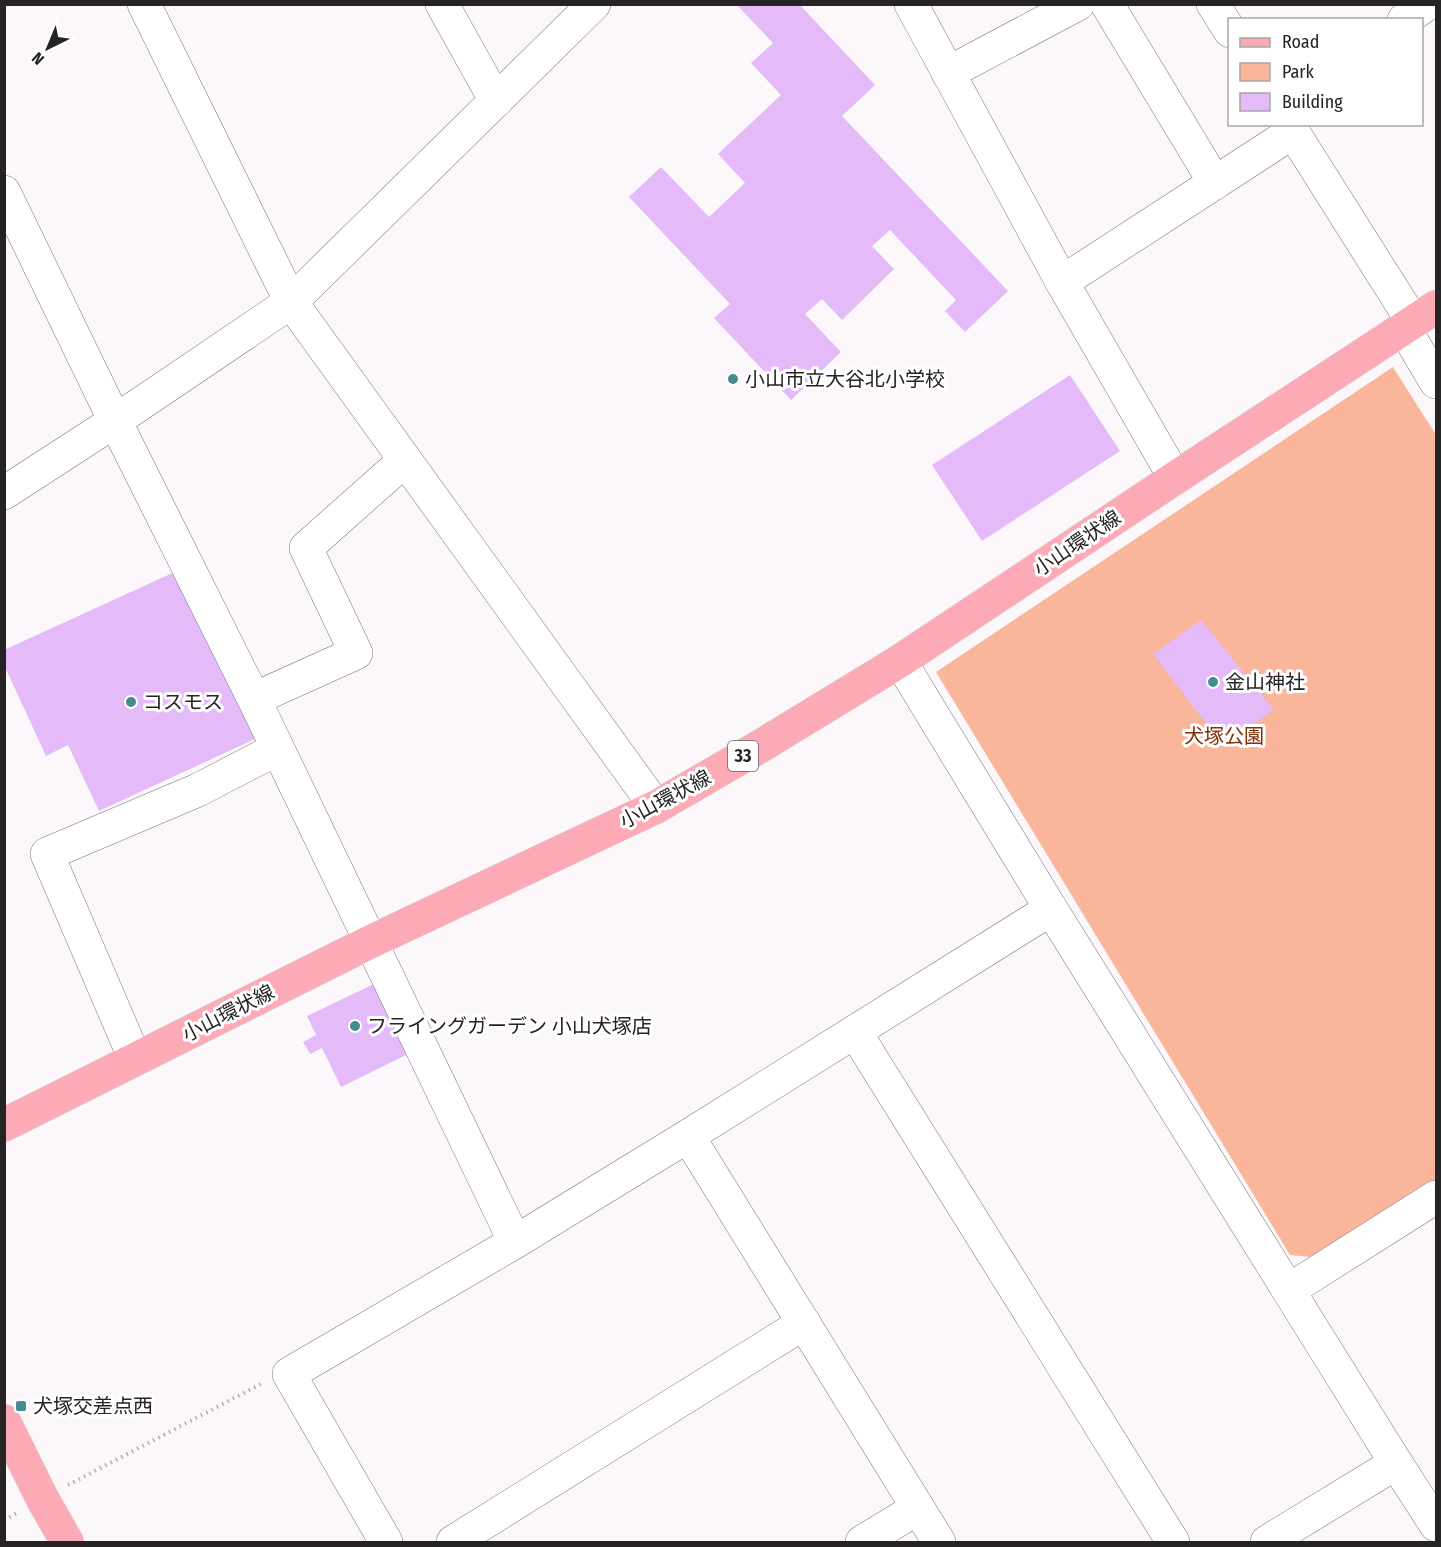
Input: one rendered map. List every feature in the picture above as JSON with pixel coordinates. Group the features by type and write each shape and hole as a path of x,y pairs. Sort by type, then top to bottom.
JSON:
{"main road":[{"name":"小山環状線","path":"4,1125 370,942 656,807 900,661 1418,319"},
{"path":"4,1421 42,1498 67,1542"}],"street":[{"path":"144,4 291,302 656,807"},
{"path":"442,4 496,101"},
{"path":"4,494 291,302 594,4"},
{"path":"948,73 1078,4"},
{"path":"1107,4 1215,183"},
{"path":"1213,4 1228,28"},
{"path":"1407,18 1427,4"},
{"path":"911,5 1062,282 1174,478"},
{"path":"1062,282 1215,183 1291,128 1418,319 1437,382"},
{"path":"4,192 254,699 515,1242"},
{"path":"254,699 356,653 306,548 405,460"},
{"path":"900,661 1051,909 1396,1463 1437,1525"},
{"path":"135,1059 47,854 198,790 277,749"},
{"path":"386,1542 289,1374 515,1242 1051,909"},
{"path":"855,1032 1173,1542"},
{"path":"688,1136 939,1542"},
{"path":"1289,1290 1437,1197"},
{"path":"453,1542 804,1323"},
{"path":"1267,1542 1396,1463"},
{"path":"862,1542 918,1508"}],"path":[{"path":"4,1520 274,1378 289,1374"}],"green space":[{"name":"犬塚公園","path":"1393,367 1436,435 1436,1181 1311,1257 1290,1255 936,672"}],"building":[{"path":"736,4 799,4 875,85 842,116 1008,291 965,332 945,311 956,300 890,230 872,246 894,269 842,320 822,299 805,314 841,352 791,400 714,318 730,304 629,197 661,167 709,217 745,183 718,154 781,95 751,63 773,43"},
{"path":"1070,375 1120,451 982,541 932,465"},
{"name":"コスモス","path":"179,570 257,738 99,811 68,745 46,756 4,665 4,650"},
{"name":"金山神社","path":"1201,620 1274,710 1223,745 1153,654"},
{"name":"フライングガーデン 小山犬塚店","path":"378,982 412,1052 341,1087 322,1048 310,1054 303,1042 316,1035 307,1016"}],"place":[{"name":"小山市立大谷北小学校","path":"733,379"},
{"name":"金山神社","path":"1213,682"},
{"name":"コスモス","path":"131,702"},
{"name":"フライングガーデン 小山犬塚店","path":"355,1026"},
{"name":"犬塚交差点西","path":"21,1406"}]}
